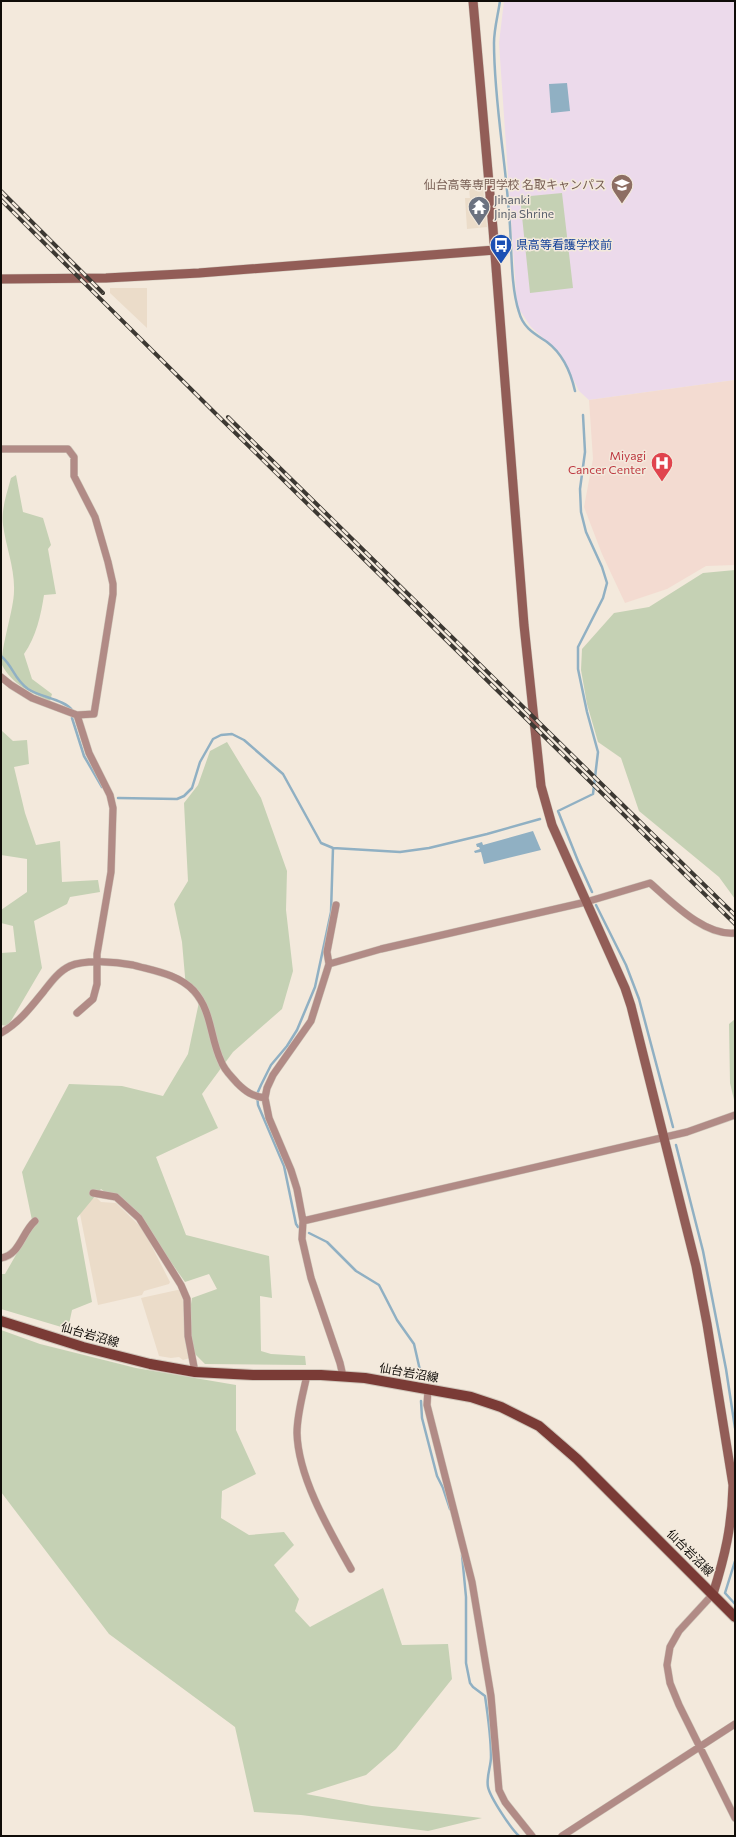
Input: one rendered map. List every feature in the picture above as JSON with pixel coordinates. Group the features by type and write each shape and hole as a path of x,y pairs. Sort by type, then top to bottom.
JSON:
{"main road":[{"name":"仙台岩沼線","path":"1,1321 83,1347 150,1364 195,1372 343,1376 428,1388 471,1397 501,1407 539,1426 577,1459 735,1617"}],"street":[{"path":"473,1 495,250 524,625 541,786 552,825 625,988 665,1137 701,1292 734,1485 730,1533 712,1594 679,1630 670,1647 666,1665 670,1683 699,1747 735,1818"},
{"path":"1,279 106,278 199,273 495,250"},
{"path":"1,450 68,449 70,451 74,457 74,476 95,516 108,562 113,594 94,714 77,715 32,698 11,686 1,677"},
{"path":"77,715 89,753 110,795 113,808 111,872 97,962 97,984 94,999 77,1013"},
{"path":"329,964 388,947 586,902 650,883 694,920 708,928 735,933"},
{"path":"259,1097 267,1088 273,1075 311,1021 329,964 327,952 336,905"},
{"path":"1,1033 15,1024 56,976 70,966 97,962 129,964 179,979 193,990 201,1000 210,1020 220,1060 226,1071 246,1092 259,1097 291,1170 297,1189 303,1221 302,1238 311,1278 343,1376"},
{"path":"303,1221 687,1132 735,1115"},
{"path":"94,1193 116,1197 139,1218 183,1288 188,1299 188,1336 195,1372"},
{"path":"1,1258 8,1257 14,1253 28,1226 35,1221"},
{"path":"307,1375 297,1430 300,1454 305,1473 325,1521 351,1568"},
{"path":"428,1388 427,1406 472,1582 491,1696 499,1790 505,1802 532,1836"},
{"path":"562,1836 735,1724"}],"shaded area":[{"name":"仙台高等専門学校 名取キャンパス","path":"504,1 735,1 735,380 589,400 579,391 561,354 531,327 517,306 499,43"},
{"path":"483,187 487,227 467,229 465,198 470,198 469,189"},
{"path":"110,288 147,288 147,328 110,293"},
{"name":"Miyagi Cancer Center","path":"735,380 735,565 706,566 667,589 625,603 602,554 584,507 593,459 589,400"},
{"path":"97,1198 101,1202 116,1203 143,1229 170,1282 169,1284 144,1291 142,1295 98,1305 77,1199"},
{"path":"182,1289 185,1300 184,1319 186,1342 190,1358 183,1360 179,1357 171,1358 159,1356 141,1298"}],"green space":[{"path":"562,193 573,288 530,293 520,197"},
{"path":"16,475 23,512 43,518 51,545 48,549 56,594 44,595 37,626 32,640 24,654 32,679 52,694 50,701 36,695 17,683 6,672 2,665 3,650 14,591 12,566 4,533 3,513 11,478"},
{"path":"735,570 735,899 719,877 639,811 621,758 598,742 587,704 581,670 582,649 614,613 649,607 703,573"},
{"path":"1,730 13,741 27,740 29,764 14,767 25,813 36,845 60,841 62,882 98,880 100,892 70,897 67,904 34,921 42,968 8,1026 1,1025 1,953 16,952 13,926 1,923 1,910 27,892 27,859 1,855"},
{"path":"227,742 261,798 287,871 286,910 293,971 282,1009 233,1052 202,1094 218,1128 156,1157 186,1235 269,1256 272,1298 260,1296 261,1351 271,1354 305,1356 306,1365 205,1364 192,1351 188,1322 192,1298 217,1289 209,1274 185,1282 139,1217 101,1189 77,1218 92,1302 72,1310 68,1329 1,1309 1,1274 5,1274 33,1225 22,1172 69,1084 122,1086 163,1096 188,1054 199,1002 186,988 182,942 174,904 188,881 184,803 198,785 210,751"},
{"path":"735,1019 735,1104 730,1083 729,1024"},
{"path":"1,1330 40,1344 136,1368 236,1385 236,1430 256,1474 222,1491 221,1518 249,1535 284,1532 294,1545 274,1565 299,1599 295,1611 310,1627 383,1588 402,1645 448,1644 452,1679 396,1749 366,1775 306,1794 372,1806 482,1818 428,1831 301,1815 254,1812 235,1727 109,1634 1,1492"}],"water":[{"path":"567,83 570,111 551,113 549,84"},
{"path":"533,831 541,850 484,864 481,852 475,853 474,851 480,849 476,844 482,842 483,845"}],"waterway":[{"path":"500,1 495,27 494,64 516,301 521,318 526,326 553,347 566,364 575,391"},
{"path":"583,415 585,452 580,489 581,512 586,532 602,567 607,583 603,598 578,647 578,669 587,712 598,752 593,794 558,811 592,892"},
{"path":"1,656 9,664 19,681 28,689 58,701 72,710"},
{"path":"72,718 84,756 102,787"},
{"path":"118,798 177,799 184,796 192,788 200,762 213,739 221,735 232,734 244,740 283,774 321,843 333,848 400,852 429,848 540,819"},
{"path":"298,1227 296,1224 284,1166 258,1105 257,1094 271,1065 287,1046 297,1030 315,987 331,912 333,848"},
{"path":"596,905 626,965 639,999 673,1127"},
{"path":"676,1145 703,1251 726,1369 735,1428"},
{"path":"309,1233 327,1242 356,1271 379,1285 397,1320 414,1344 422,1379"},
{"path":"421,1401 422,1418 437,1476 450,1509"},
{"path":"462,1555 466,1597 466,1663 470,1683 485,1696 491,1749 488,1787 501,1813 519,1836"},
{"path":"735,1561 725,1593 735,1604"}],"railway":[{"path":"1,191 103,293"},
{"path":"1,200 213,411 735,924"},
{"path":"228,417 735,915"}],"place":[{"name":"仙台高等専門学校 名取キャンパス","path":"622,204"},
{"name":"Jihanki Jinja Shrine","path":"479,226"},
{"name":"県高等看護学校前","path":"501,264"},
{"name":"Miyagi Cancer Center","path":"662,482"}]}
